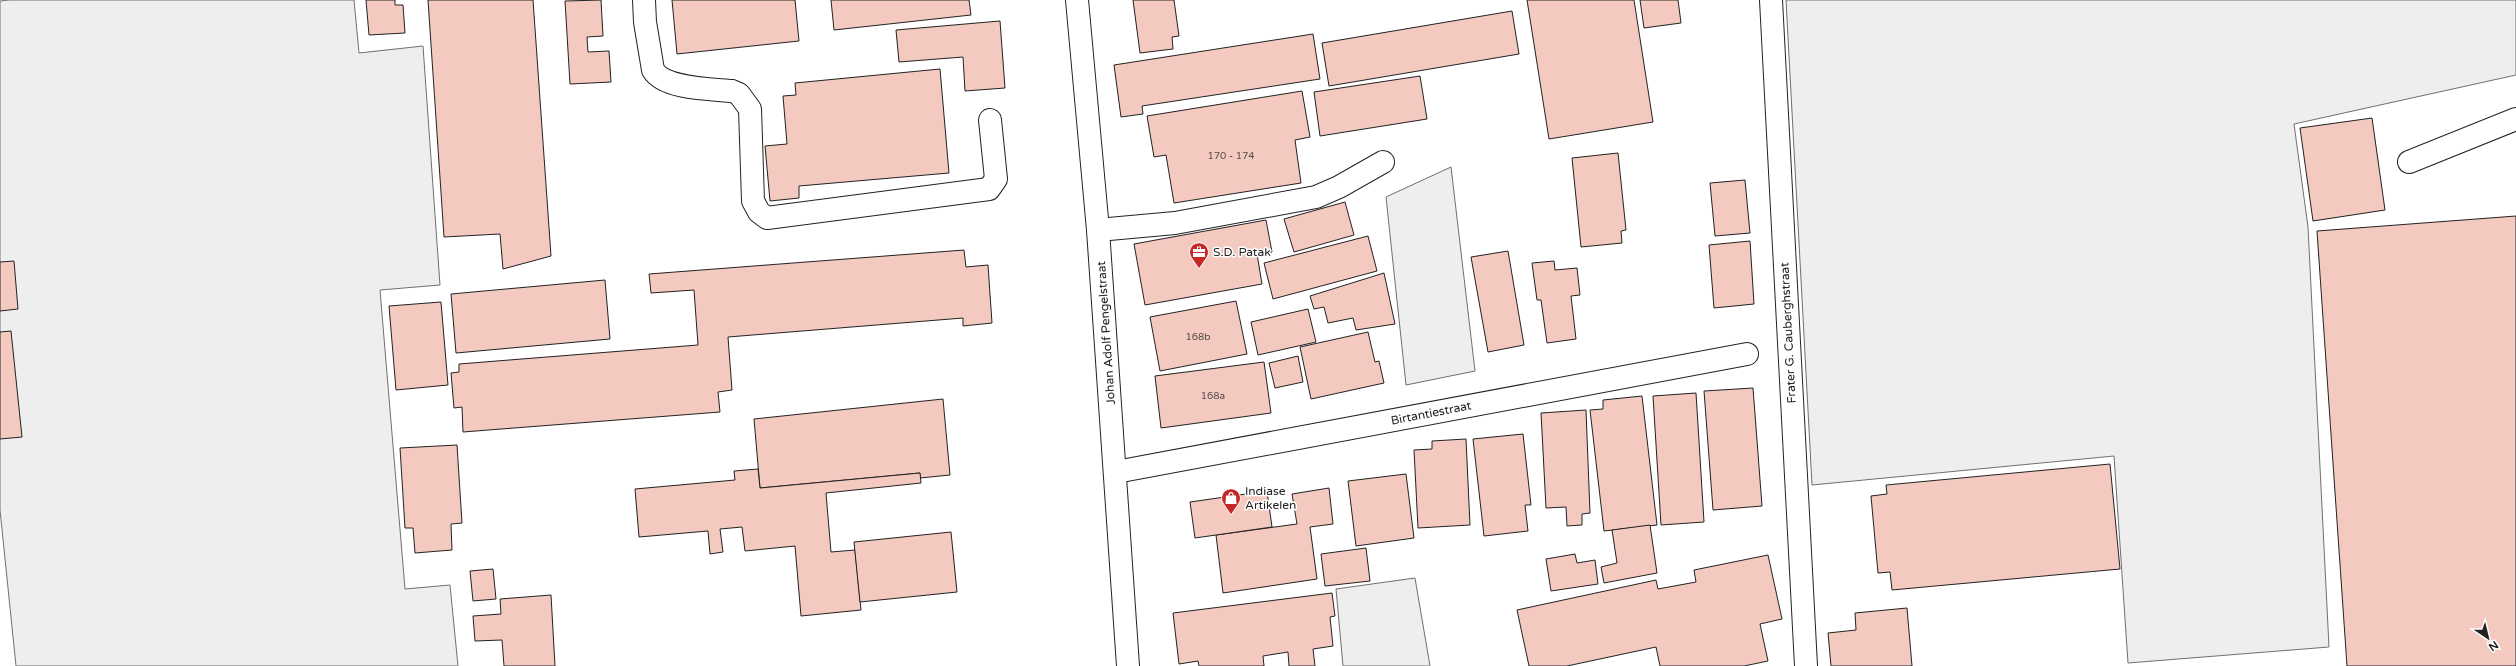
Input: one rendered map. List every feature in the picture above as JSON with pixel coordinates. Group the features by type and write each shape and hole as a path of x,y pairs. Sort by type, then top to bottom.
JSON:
{"street":[{"path":"644,0 646,29 653,70 657,75 670,83 732,91 739,94 750,109 754,202 758,212 767,218 989,189 996,179 990,120"},
{"name":"Johan Adolf Pengelstraat","path":"1077,0 1098,230 1116,472 1128,666"},
{"name":"Frater G. Cauberghstraat","path":"1771,0 1806,666"},
{"path":"2409,162 2516,119"},
{"path":"1098,230 1174,223 1316,197 1339,187 1383,162"},
{"name":"Birtantiestraat","path":"1116,472 1747,354"}],"shaded area":[{"path":"354,0 359,53 423,46 440,285 380,290 405,589 450,585 458,666 16,666 0,510 0,1"},
{"path":"1786,0 2516,0 2516,75 2294,124 2308,227 2329,647 2128,663 2114,456 1812,485"},
{"path":"1451,167 1475,371 1406,385 1386,197"},
{"path":"1415,578 1430,666 1343,666 1336,589"}],"building":[{"path":"366,0 395,0 395,5 403,5 405,33 369,35"},
{"path":"428,0 533,0 551,256 503,269 500,234 444,237"},
{"path":"601,0 603,36 587,37 588,52 609,51 611,82 570,84 565,1"},
{"path":"672,0 795,0 799,41 677,54"},
{"path":"831,0 969,0 971,15 834,30"},
{"path":"1133,0 1174,0 1179,36 1172,37 1173,49 1140,53"},
{"path":"1527,0 1634,0 1653,122 1549,139"},
{"path":"1640,0 1678,0 1681,23 1644,28"},
{"path":"1512,11 1519,54 1329,86 1322,43"},
{"path":"1000,21 1005,88 965,91 963,57 899,62 896,30"},
{"path":"1313,34 1320,79 1142,106 1143,114 1121,117 1114,65"},
{"path":"940,69 949,173 799,186 799,198 770,201 765,146 787,144 783,96 796,95 795,83"},
{"path":"1420,76 1427,119 1320,136 1314,92"},
{"path":"1302,91 1310,137 1295,140 1301,183 1174,203 1166,155 1154,157 1147,116"},
{"path":"2372,118 2385,210 2313,221 2300,128"},
{"path":"1618,153 1626,230 1621,231 1622,243 1581,247 1572,158"},
{"path":"1745,180 1750,233 1715,236 1710,183"},
{"path":"1345,202 1354,235 1294,252 1284,219"},
{"path":"2516,216 2516,666 2347,666 2317,231"},
{"name":"S.D. Patak","path":"1266,220 1272,252 1257,254 1262,284 1145,305 1134,244"},
{"path":"1368,236 1377,271 1273,299 1264,263"},
{"path":"1750,241 1754,304 1714,308 1709,245"},
{"path":"964,250 966,267 988,265 992,323 963,326 963,318 728,337 732,390 718,392 720,412 463,432 462,407 454,408 451,373 459,372 459,364 698,345 694,290 651,293 649,274"},
{"path":"1508,251 1524,345 1488,352 1471,257"},
{"path":"14,261 18,309 0,311 0,262"},
{"path":"1554,261 1555,270 1577,268 1580,295 1571,296 1576,339 1547,343 1541,300 1537,300 1532,263"},
{"path":"1384,273 1395,324 1356,330 1353,318 1328,323 1324,307 1314,309 1310,296"},
{"path":"605,280 610,339 456,353 451,294"},
{"path":"1236,301 1247,354 1160,371 1150,317"},
{"path":"441,302 448,385 396,390 389,306"},
{"path":"1308,309 1316,342 1258,355 1251,322"},
{"path":"11,331 22,437 0,439 0,332"},
{"path":"1368,332 1375,362 1379,361 1384,383 1311,399 1300,347"},
{"path":"1298,356 1303,382 1275,388 1269,363"},
{"path":"1264,362 1271,413 1161,428 1155,376"},
{"path":"1753,388 1762,506 1713,510 1704,391"},
{"path":"1696,393 1704,522 1661,525 1653,396"},
{"path":"1642,396 1657,525 1604,531 1590,410 1603,409 1603,400"},
{"path":"943,399 950,475 920,478 920,473 760,488 754,419"},
{"path":"1586,410 1590,513 1582,514 1582,525 1567,526 1566,507 1546,508 1541,413"},
{"path":"1523,434 1531,505 1525,505 1528,531 1484,536 1473,439"},
{"path":"1466,439 1470,525 1418,528 1414,450 1432,449 1432,441"},
{"path":"457,445 462,523 451,524 452,550 415,553 413,528 405,528 400,448"},
{"path":"2110,464 2120,569 1892,590 1890,572 1878,573 1871,496 1887,494 1886,485"},
{"path":"758,469 760,488 920,473 921,483 826,493 831,552 855,550 861,610 801,616 795,546 745,551 742,527 720,529 723,552 710,554 708,531 639,537 635,489 735,480 734,471"},
{"path":"1406,474 1414,538 1356,546 1348,481"},
{"path":"1329,488 1333,524 1310,527 1317,579 1223,593 1216,535 1297,524 1292,494"},
{"name":"Indiase Artikelen","path":"1267,491 1272,527 1195,538 1190,502"},
{"path":"1650,525 1657,573 1604,583 1601,567 1617,563 1612,530"},
{"path":"951,532 957,592 860,602 854,542"},
{"path":"1366,548 1370,581 1325,586 1321,554"},
{"path":"1575,554 1577,563 1595,560 1598,584 1551,591 1546,559"},
{"path":"1768,555 1782,619 1760,624 1768,661 1744,666 1660,666 1656,647 1567,666 1529,666 1517,610 1656,580 1658,589 1696,582 1694,570"},
{"path":"493,569 496,599 473,601 470,571"},
{"path":"1332,593 1335,616 1330,617 1333,646 1313,649 1315,666 1289,666 1288,652 1263,656 1264,666 1199,666 1198,661 1179,664 1173,613"},
{"path":"551,595 555,666 504,666 502,640 475,641 473,616 501,614 500,599"},
{"path":"1907,608 1912,666 1831,666 1828,633 1856,630 1855,613"}],"place":[{"name":"S.D. Patak","path":"1199,269"},
{"name":"Indiase Artikelen","path":"1231,515"}]}
